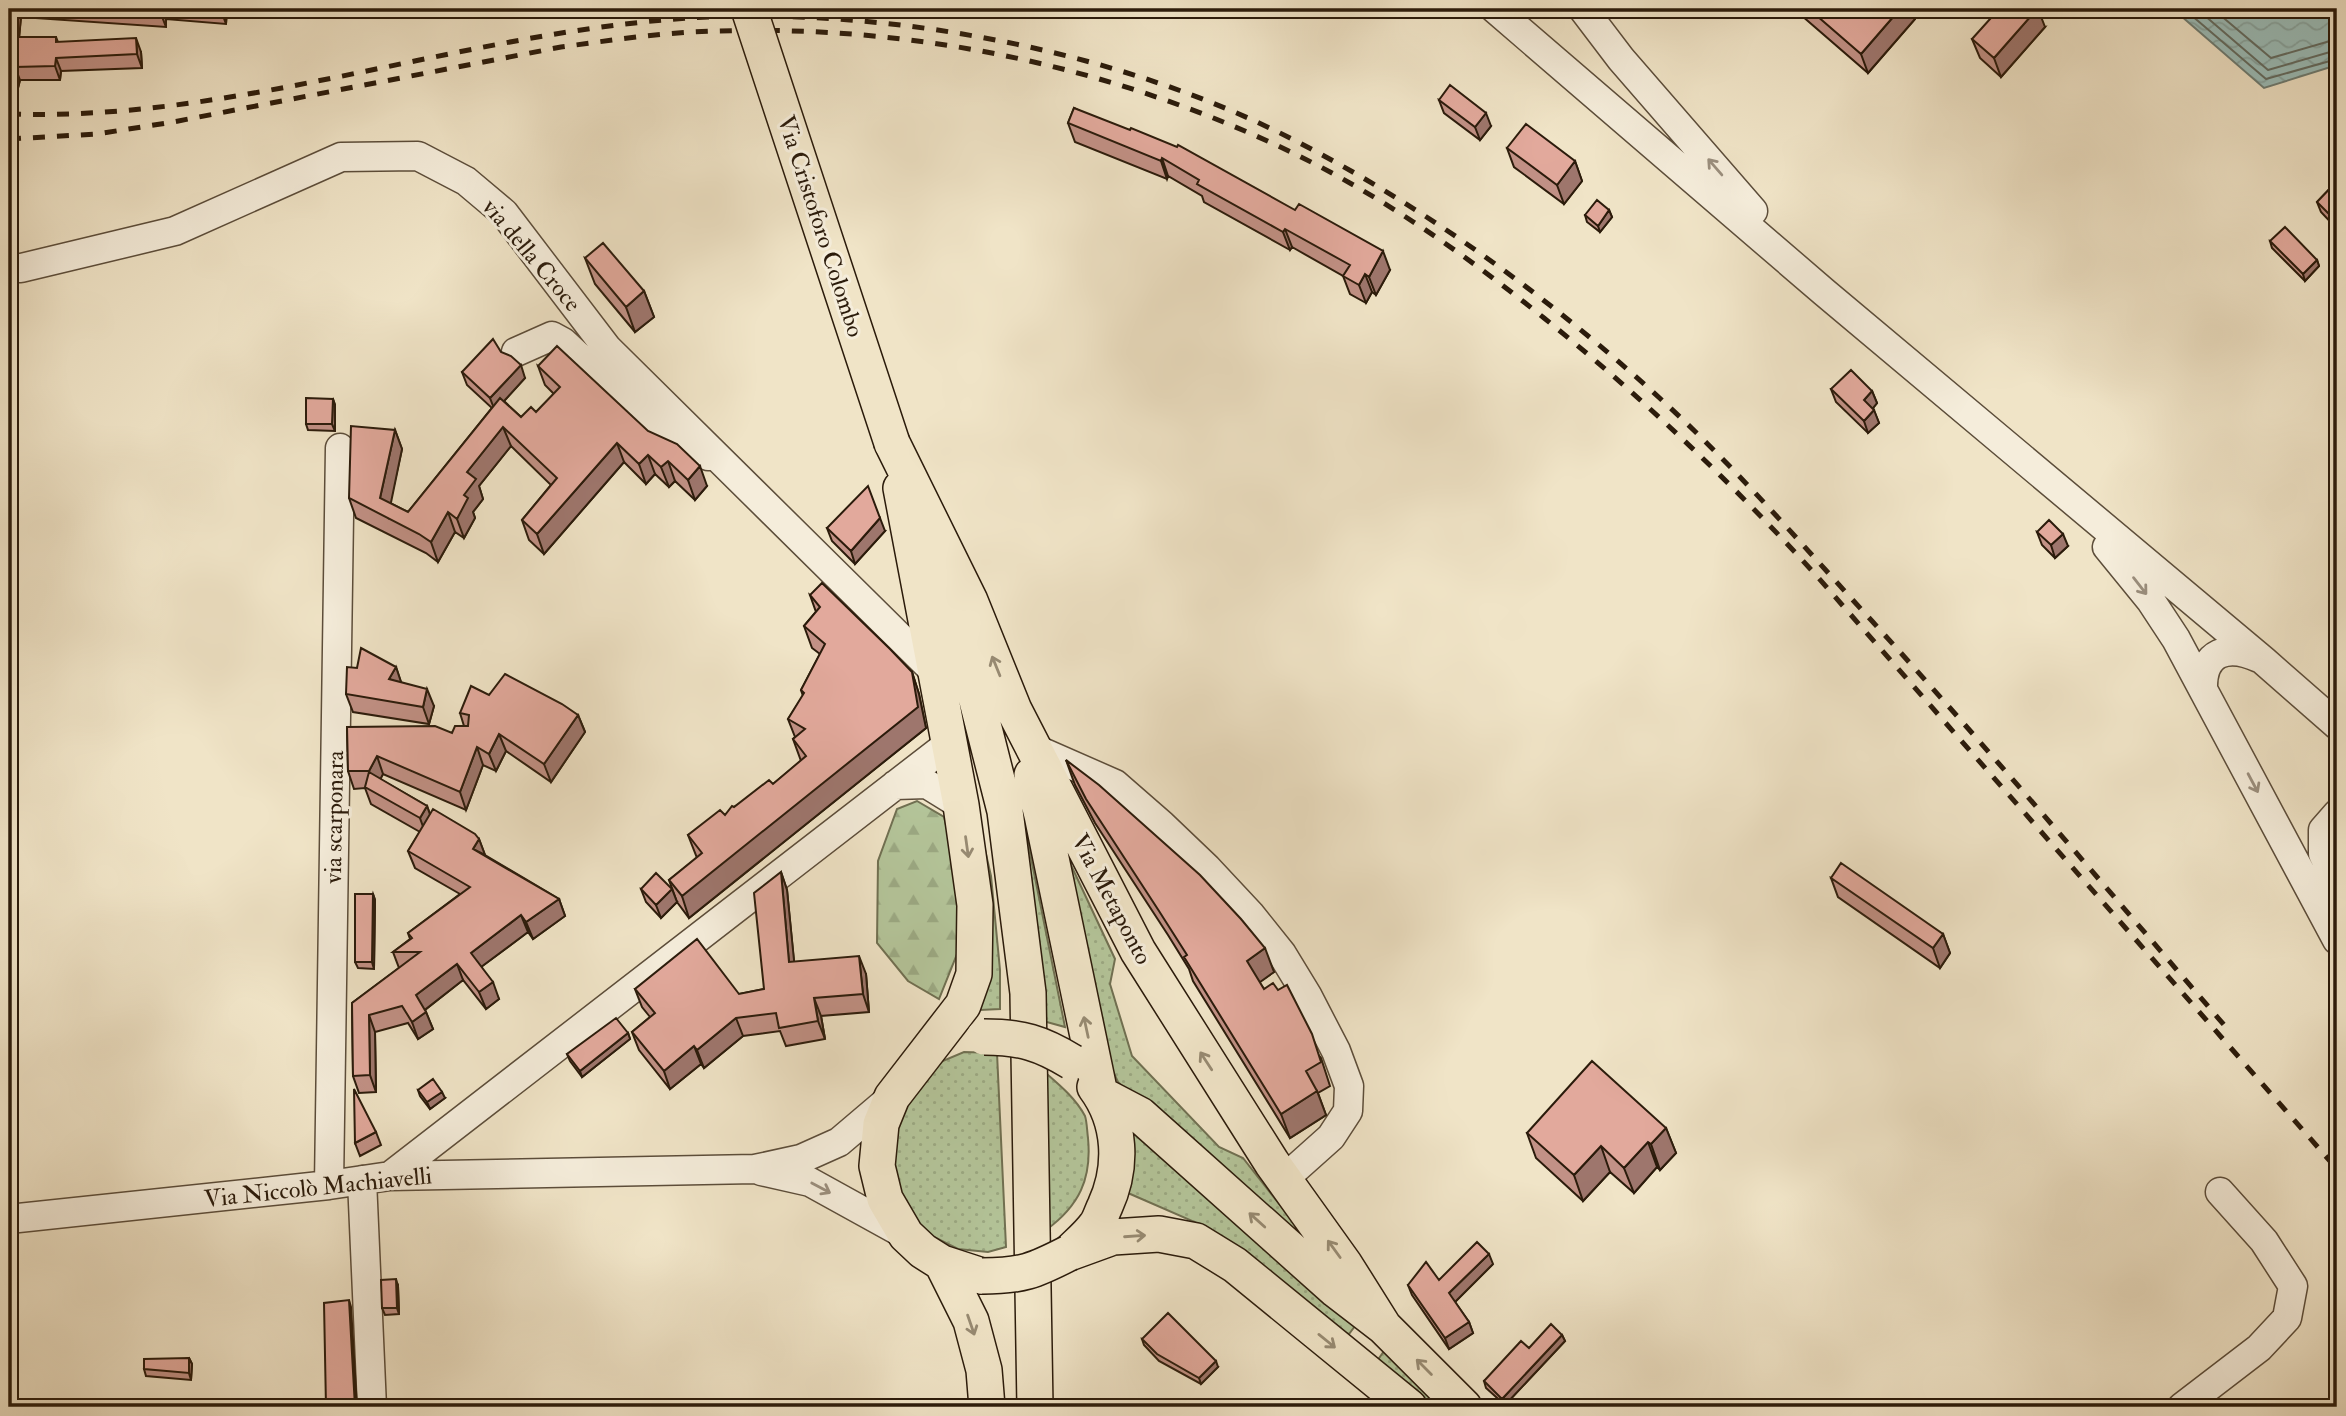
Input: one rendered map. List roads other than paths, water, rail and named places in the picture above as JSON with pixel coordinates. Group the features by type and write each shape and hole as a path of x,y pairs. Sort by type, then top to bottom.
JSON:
{"main road":[{"name":"Via Cristoforo Colombo","path":"749,9 892,443"},
{"path":"892,443 951,743 975,905 974,974 963,1005 919,1065"},
{"path":"892,443 969,669 1005,811 1028,993 1035,1407"},
{"name":"Via Metaponto","path":"892,443 970,601 1014,710 1138,951 1195,1044 1384,1327"},
{"path":"1014,710 1042,815 1100,1094 1116,1136 1118,1157 1114,1187 1096,1225 1069,1253"},
{"path":"1409,1407 1234,1265 1196,1241 1159,1234 1113,1237 1069,1253 1032,1272 1007,1276 982,1276 942,1263 923,1251 906,1235 885,1199 877,1166 881,1124 892,1097 904,1079 919,1065 943,1049 963,1041 984,1037 1010,1037 1051,1049 1072,1062 1100,1094 1140,1115 1336,1290 1384,1327 1464,1407"},
{"path":"942,1263 971,1321 984,1370 987,1407"}],"street":[{"path":"1495,9 1824,292 2337,725"},
{"path":"1583,9 1621,59 1824,292"},
{"name":"via della Croce","path":"9,268 21,268 175,230 341,157 418,156 466,181 504,213 607,348 937,674"},
{"path":"516,352 552,337 563,342 666,438 723,463"},
{"name":"via scarponara","path":"329,1185 340,448"},
{"path":"2028,463 2121,562 2151,601 2176,639 2203,689 2326,881"},
{"path":"2203,689 2202,675 2206,664 2222,652 2233,650 2247,653 2264,661"},
{"path":"390,1176 951,743"},
{"path":"1033,748 1115,784 1162,825 1250,914 1282,954 1307,995 1336,1051 1349,1086 1348,1111 1331,1137 1284,1179"},
{"path":"895,785 927,783 961,805"},
{"path":"2337,814 2323,830 2326,881 2337,940"},
{"path":"755,1169 801,1159 838,1142 892,1097"},
{"path":"755,1169 810,1182 906,1235"},
{"name":"Via Niccolò Machiavelli","path":"9,1219 329,1185 390,1176 755,1169"},
{"path":"362,1181 372,1407"},
{"path":"2182,1407 2259,1348 2287,1318 2292,1286 2264,1241 2220,1192"}],"water":[{"path":"2173,9 2337,9 2337,65 2264,88"}],"railway":[{"path":"9,114 97,113 185,104 272,90 533,38 620,25 708,17 781,16 855,20 1008,42 1083,60 1156,82 1226,108 1342,166 1440,226 1533,292 1665,403 1745,482 1917,671 2225,1026"},
{"path":"9,139 97,134 173,122 561,47 678,33 790,31 861,35 1003,55 1141,92 1274,144 1381,201 1448,245 1544,318 1616,378 1685,441 1815,574 2337,1169"}]}
